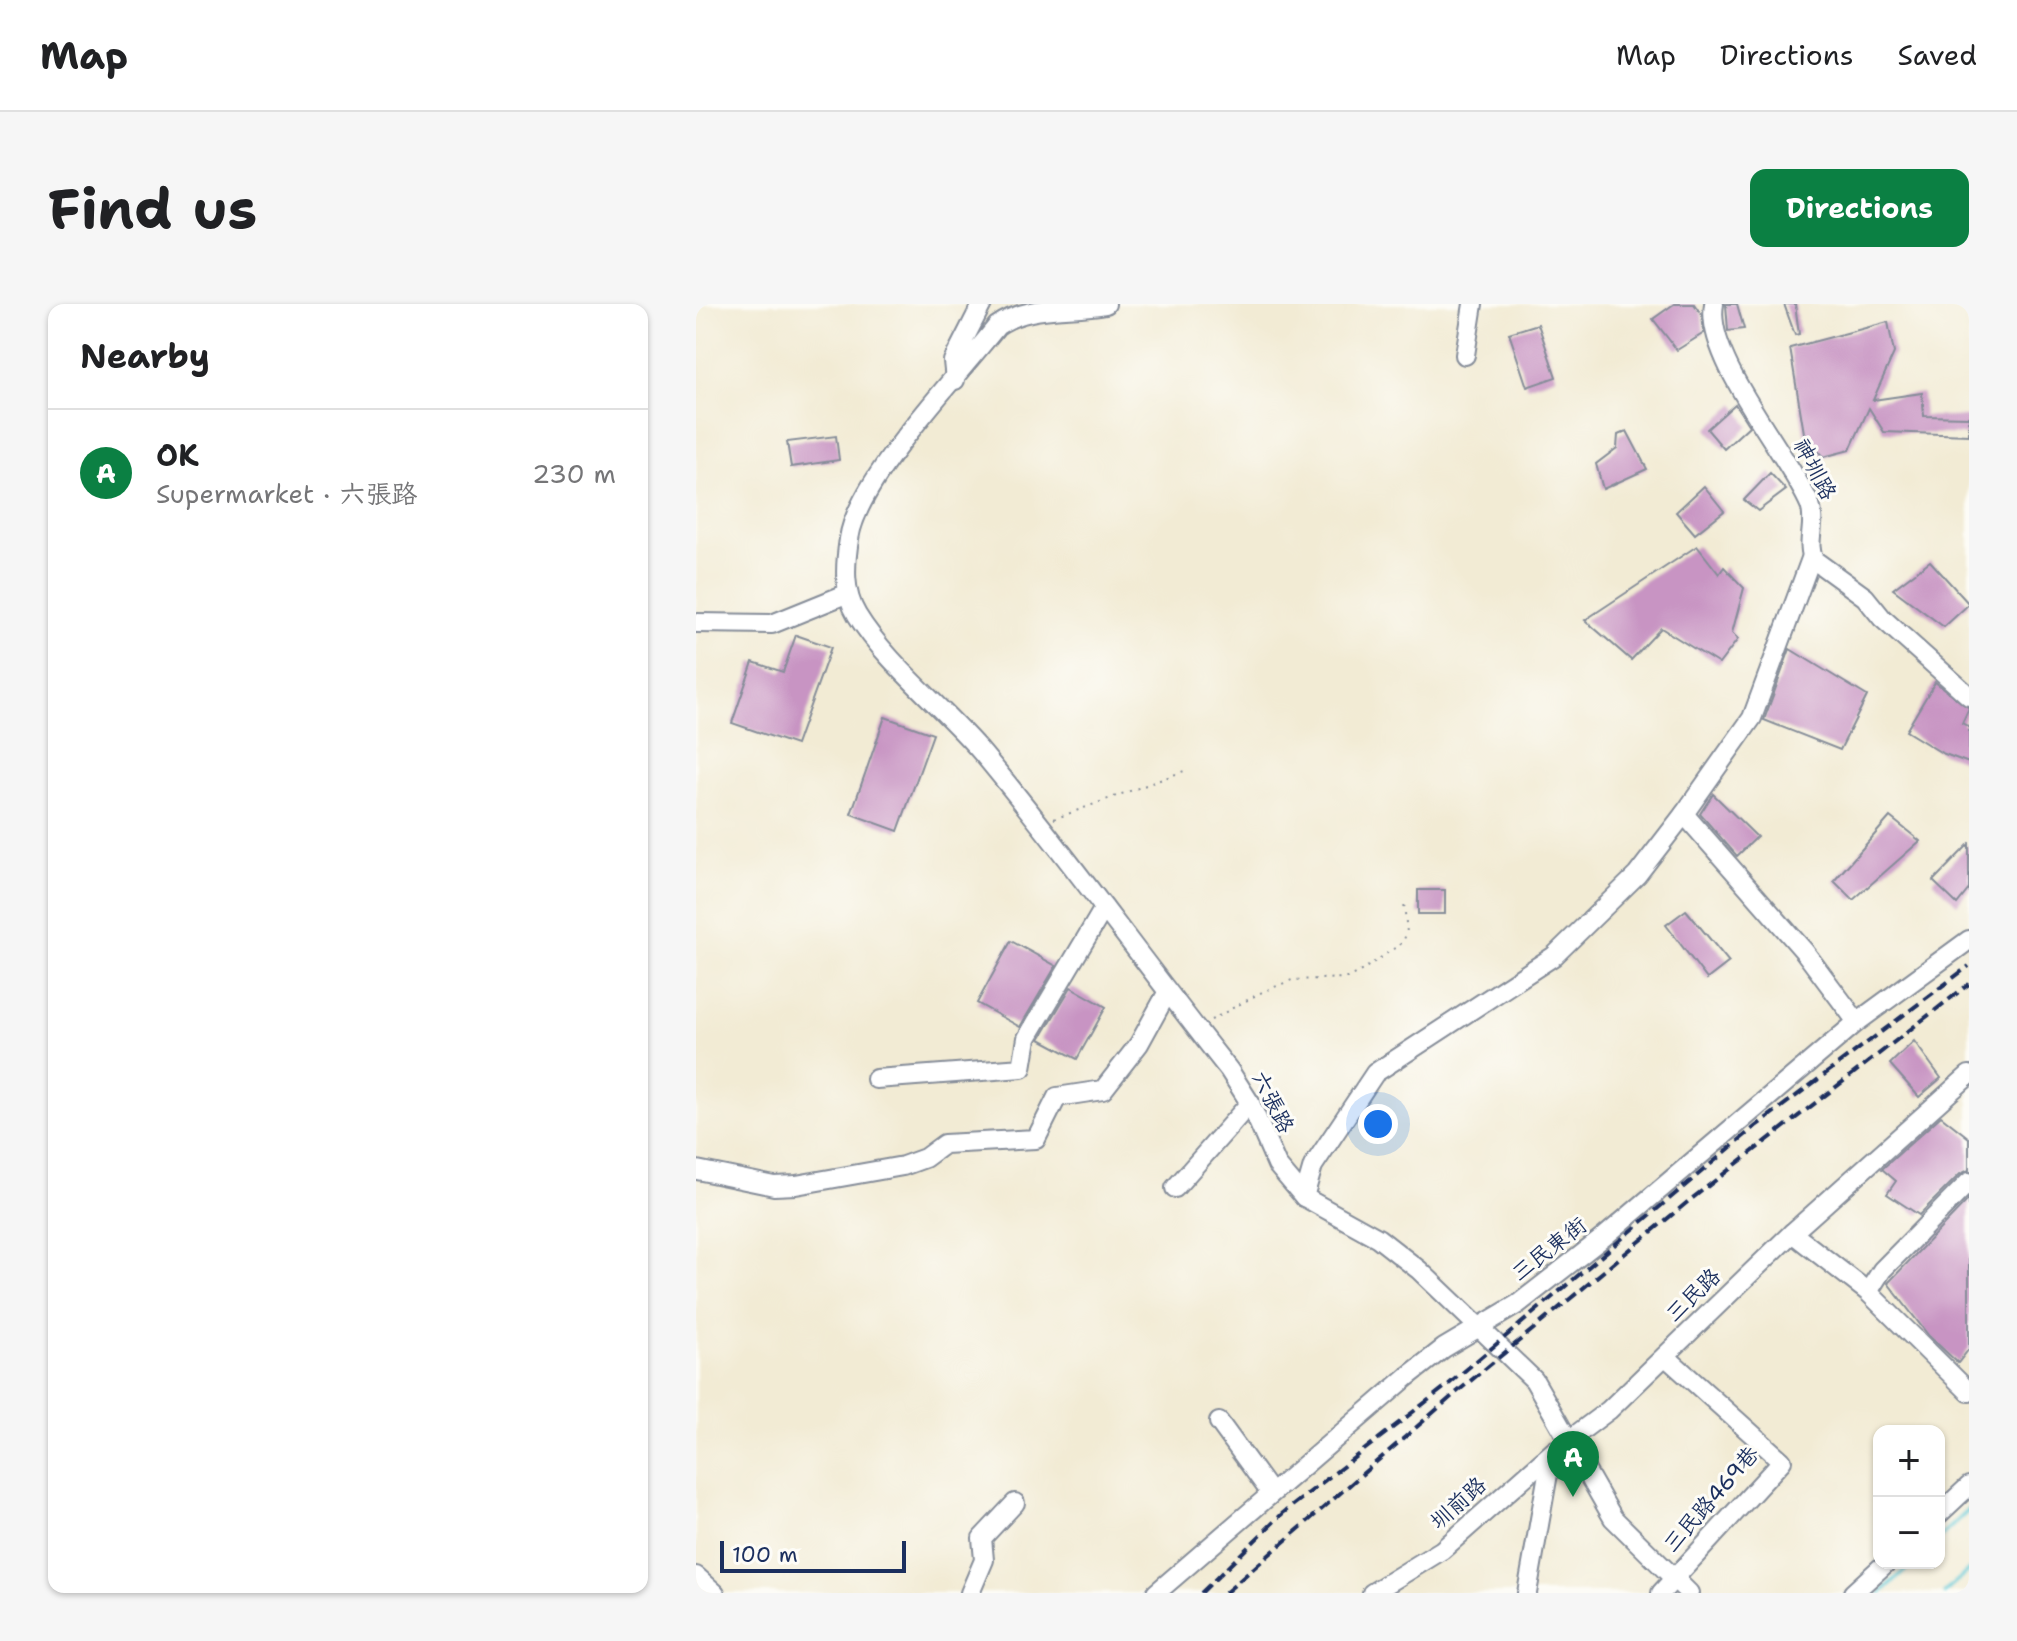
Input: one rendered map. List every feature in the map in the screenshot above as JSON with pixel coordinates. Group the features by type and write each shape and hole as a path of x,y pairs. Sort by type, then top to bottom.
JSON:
{"street":[{"path":"955,380 953,361 982,304"},
{"path":"696,623 772,624 846,594 849,537 859,507 879,472 997,326 1012,314 1106,304"},
{"path":"1465,355 1473,304"},
{"name":"神圳路","path":"1304,1197 1313,1166 1375,1073 1554,956 1637,875 1752,718 1812,556 1815,522 1810,505 1751,406 1715,334 1714,304"},
{"path":"1812,556 1865,597 1882,618 1969,696"},
{"name":"六張路","path":"846,594 875,641 951,715 1044,827 1250,1103 1277,1165 1304,1197 1378,1238 1419,1270 1534,1380 1613,1518 1689,1593"},
{"path":"1684,814 1804,951 1857,1022"},
{"path":"876,1079 1022,1068 1027,1038 1104,908"},
{"name":"三民東街","path":"1156,1593 1407,1377 1444,1348 1518,1304 1604,1237 1857,1022 1969,940"},
{"path":"697,1170 774,1186 796,1185 903,1166 925,1158 944,1144 1036,1139 1057,1097 1103,1090 1139,1044 1167,993"},
{"name":"三民路","path":"1527,1593 1549,1468 1569,1440 1609,1410 1792,1233 1969,1075"},
{"path":"1175,1188 1250,1103"},
{"path":"1868,1292 1882,1270 1969,1182"},
{"path":"1792,1233 1868,1292 1969,1392"},
{"name":"三民路469巷","path":"1665,1356 1782,1461 1674,1577"},
{"path":"1219,1422 1270,1492"},
{"name":"圳前路","path":"1372,1593 1442,1550 1569,1440"},
{"path":"1945,1508 1969,1486"},
{"path":"970,1593 984,1560 982,1538 1015,1503"},
{"path":"1853,1593 1879,1569"},
{"path":"696,1576 715,1593"},
{"path":"1661,1593 1674,1577"}],"path":[{"path":"1044,827 1060,815 1184,771"},
{"path":"1196,1029 1262,992 1292,980 1347,978 1361,971 1402,943 1407,933 1404,903"}],"building":[{"path":"1674,304 1694,304 1702,315 1704,333 1677,350 1653,319"},
{"path":"1726,304 1737,304 1744,329 1728,331"},
{"path":"1784,304 1795,304 1799,334 1795,335"},
{"path":"1888,322 1894,353 1873,400 1922,393 1924,416 1969,417 1969,435 1884,432 1869,408 1850,450 1823,457 1804,433 1790,348"},
{"path":"1538,324 1556,377 1527,387 1509,333"},
{"path":"1735,404 1749,426 1724,449 1707,429"},
{"path":"1627,431 1647,469 1603,489 1596,464 1617,448 1618,435"},
{"path":"836,436 839,460 791,467 787,442"},
{"path":"1770,473 1786,490 1758,511 1744,500"},
{"path":"1704,486 1724,511 1695,534 1676,512"},
{"path":"1697,546 1719,574 1724,567 1744,588 1732,633 1738,639 1719,664 1661,628 1631,660 1585,620"},
{"path":"1930,561 1969,604 1944,627 1893,589"},
{"path":"796,635 831,647 796,745 732,723 753,662 783,672"},
{"path":"1790,649 1867,696 1840,750 1764,720"},
{"path":"1935,682 1969,708 1962,723 1969,727 1969,763 1942,753 1906,731"},
{"path":"885,717 933,734 898,831 851,814"},
{"path":"1713,794 1757,837 1737,856 1700,814"},
{"path":"1890,817 1920,841 1853,900 1834,881"},
{"path":"1969,844 1969,889 1957,904 1933,881"},
{"path":"1418,890 1445,890 1445,914 1418,914"},
{"path":"1686,910 1729,962 1707,979 1666,925"},
{"path":"1011,941 1056,966 1020,1027 977,1003"},
{"path":"1071,987 1106,1007 1077,1059 1040,1039"},
{"path":"1914,1041 1941,1078 1919,1097 1890,1064"},
{"path":"1941,1116 1969,1138 1969,1170 1960,1174 1919,1215 1887,1194 1896,1181 1882,1169"},
{"path":"1969,1199 1969,1349 1958,1363 1929,1336 1888,1283"}],"waterway":[{"path":"1945,1532 1969,1510"},
{"path":"1881,1593 1907,1569"},
{"path":"1944,1593 1969,1570"}],"railway":[{"path":"1201,1593 1283,1513 1449,1384 1756,1126 1969,966"},
{"path":"1225,1593 1457,1392 1690,1200 1969,984"}],"place":[{"name":"OK","path":"1573,1497"}]}
